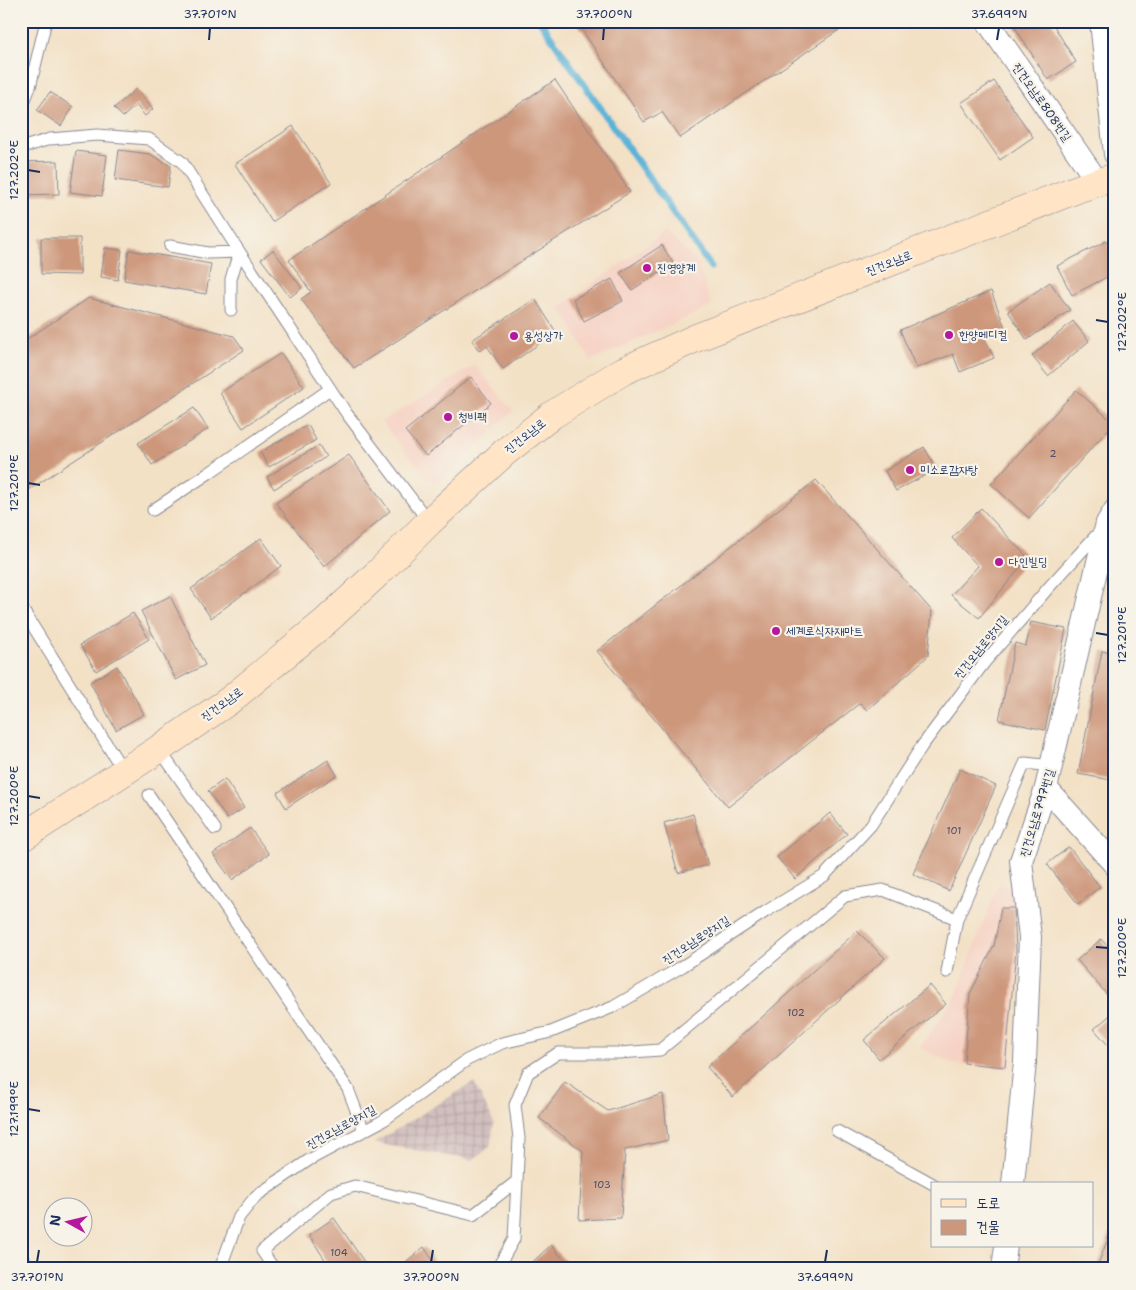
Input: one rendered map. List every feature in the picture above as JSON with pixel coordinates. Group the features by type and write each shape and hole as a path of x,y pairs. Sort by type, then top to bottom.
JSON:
{"main road":[{"name":"진건오남로","path":"21,838 159,749 230,700 326,621 505,452 552,415 623,371 696,338 1106,179"}],"street":[{"name":"진건오남로808번길","path":"987,21 1106,179"},
{"path":"1100,21 1115,154"},
{"name":"진건오남로797번길","path":"1013,1182 1025,1062 1030,937 1021,862 1052,766 1111,516"},
{"path":"1046,788 1115,865"},
{"path":"1003,1269 1006,1248"},
{"path":"21,1265 24,1269"}],"lane":[{"path":"21,110 30,87 46,21"},
{"path":"21,148 50,139 97,135 149,139 182,162 239,252 347,414 429,522"},
{"path":"170,246 208,253 239,252"},
{"path":"231,310 231,279 239,252"},
{"path":"153,510 330,389"},
{"name":"진건오남로양지길","path":"220,1269 239,1217 256,1196 309,1160 384,1120 467,1060 502,1043 551,1032 613,1007 683,966 824,876 871,825 922,746 984,663 1111,516"},
{"path":"21,608 124,772"},
{"path":"159,749 215,829"},
{"path":"947,972 957,919 1025,763 1052,766"},
{"path":"149,795 348,1089 364,1131"},
{"path":"497,1269 514,1240 519,1138 514,1105 528,1073 558,1053 619,1053 660,1050 844,896 883,890 957,919"},
{"path":"837,1131 931,1183"},
{"path":"274,1269 262,1251 331,1192 355,1186 473,1215 517,1181"}],"shaded area":[{"path":"665,232 697,262 712,306 591,361 560,307"},
{"path":"475,365 513,411 439,482 427,478 381,422"},
{"path":"998,884 1011,887 1016,905 1019,950 1009,1069 953,1064 919,1048 954,1000"},
{"path":"474,1082 494,1123 490,1147 472,1160 374,1143"}],"building":[{"path":"576,21 852,21 680,138 662,112 644,122"},
{"path":"1018,21 1051,21 1076,62 1048,80 1013,24"},
{"path":"555,80 630,192 354,368 301,299 311,292 289,260"},
{"path":"994,81 1033,137 1000,160 961,103"},
{"path":"136,89 153,109 145,116 136,105 123,117 114,108"},
{"path":"50,92 73,107 61,126 37,110"},
{"path":"293,126 331,183 272,222 235,164"},
{"path":"119,150 150,154 171,166 168,187 115,180"},
{"path":"76,151 107,155 102,196 70,192"},
{"path":"58,161 59,194 21,195 21,162"},
{"path":"41,238 80,238 80,275 41,274"},
{"path":"1106,241 1115,258 1115,273 1072,295 1057,266"},
{"name":"진영양계","path":"662,245 673,263 632,290 620,273"},
{"path":"105,248 122,250 118,280 101,277"},
{"path":"129,250 211,264 206,294 124,280"},
{"path":"273,250 302,288 290,297 261,259"},
{"path":"612,279 623,301 584,321 573,299"},
{"path":"1050,282 1070,310 1027,340 1008,311"},
{"name":"한양메디컬","path":"991,291 1006,330 985,339 994,358 960,372 953,354 916,368 900,330"},
{"path":"89,298 234,336 244,350 21,495 21,343"},
{"name":"용성상가","path":"535,299 556,332 503,369 487,346 479,351 472,340"},
{"path":"1073,321 1089,341 1048,376 1032,356"},
{"path":"281,353 304,387 243,428 220,393"},
{"name":"청비팩","path":"471,377 491,403 426,456 405,431"},
{"path":"1076,390 1114,423 1029,518 991,484"},
{"path":"194,408 208,429 152,465 138,443"},
{"path":"308,425 316,440 269,467 260,452"},
{"path":"319,445 326,457 274,489 267,477"},
{"name":"미소로감자탕","path":"924,447 937,469 896,491 885,471"},
{"path":"349,455 390,511 324,567 276,503"},
{"name":"세계로식자재마트","path":"816,480 932,611 928,656 867,710 860,703 728,807 597,651"},
{"name":"다인빌딩","path":"981,508 1028,558 979,618 951,595 978,566 952,538"},
{"path":"261,538 281,566 211,618 191,589"},
{"path":"170,596 205,665 176,680 141,611"},
{"path":"133,613 149,639 96,671 80,645"},
{"path":"1031,622 1066,629 1045,730 999,720 1015,643 1026,646"},
{"path":"1102,651 1115,654 1115,759 1111,780 1078,774"},
{"path":"117,666 144,714 116,730 90,682"},
{"path":"328,760 337,775 286,808 277,793"},
{"path":"960,769 996,786 949,891 913,874"},
{"path":"225,779 244,808 227,819 208,791"},
{"path":"830,813 847,834 795,879 777,857"},
{"path":"693,814 708,865 678,873 664,823"},
{"path":"250,828 269,854 232,880 213,854"},
{"path":"1069,847 1100,887 1078,904 1047,864"},
{"path":"1001,908 1014,908 1016,950 1005,1067 964,1063 970,994 994,946"},
{"path":"857,931 885,958 733,1097 707,1067"},
{"path":"1101,939 1115,955 1115,1004 1077,960"},
{"path":"930,985 946,1004 879,1059 864,1040"},
{"path":"1115,1011 1115,1053 1094,1029"},
{"path":"565,1082 608,1111 663,1094 668,1140 625,1150 621,1218 579,1220 583,1151 539,1118"},
{"path":"334,1218 369,1269 331,1269 309,1235"},
{"path":"1115,1221 1115,1269 1096,1269"},
{"path":"551,1245 572,1269 525,1269"},
{"path":"424,1247 439,1269 397,1269"}],"waterway":[{"path":"540,21 711,267"}],"place":[{"name":"진영양계","path":"647,268"},
{"name":"한양메디컬","path":"949,335"},
{"name":"용성상가","path":"514,336"},
{"name":"청비팩","path":"448,417"},
{"name":"미소로감자탕","path":"910,470"},
{"name":"다인빌딩","path":"999,562"},
{"name":"세계로식자재마트","path":"776,631"}]}
